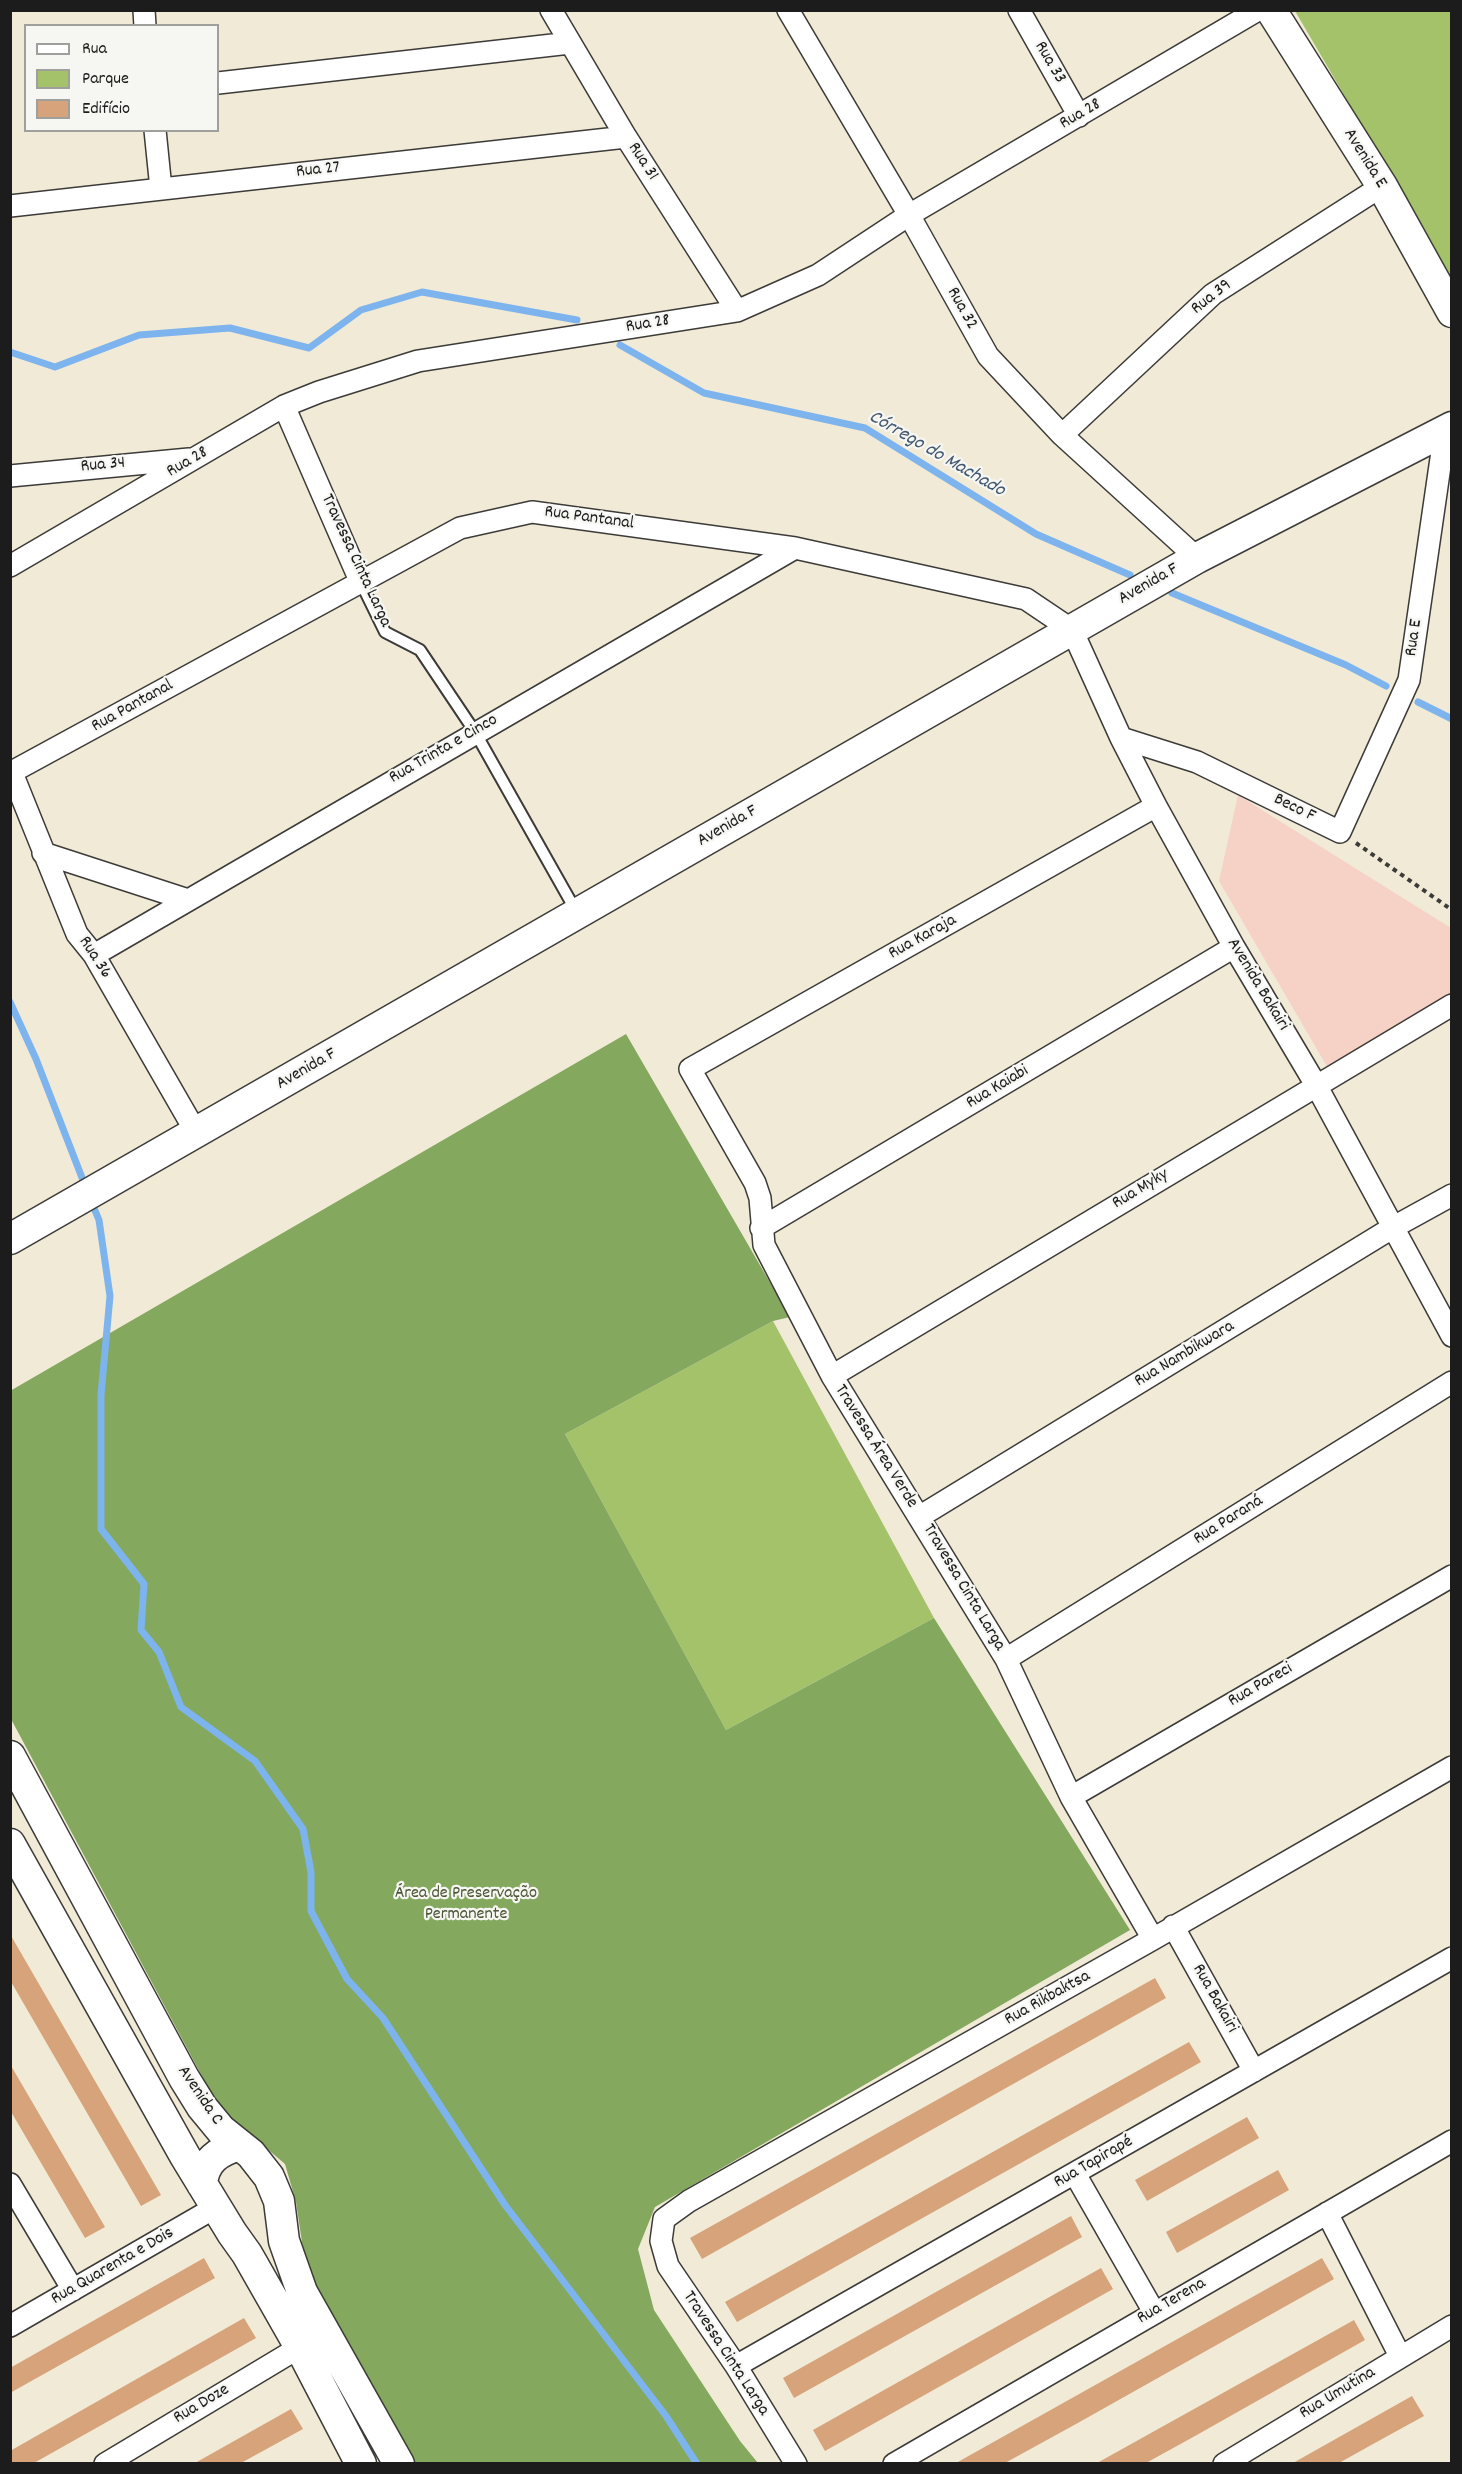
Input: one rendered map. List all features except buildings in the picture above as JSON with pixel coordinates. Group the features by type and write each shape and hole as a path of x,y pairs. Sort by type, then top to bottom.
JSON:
{"street":[{"name":"Rua 31","path":"551,10 626,137 737,311"},
{"name":"Rua 32","path":"788,10 909,215 988,356 1062,435 1197,558"},
{"name":"Rua 33","path":"1019,10 1079,117"},
{"name":"Rua 28","path":"10,566 284,406 319,392 418,361 737,311 818,275 909,215 1258,10"},
{"name":"Avenida E","path":"1271,10 1382,186 1452,312"},
{"path":"219,83 570,43"},
{"path":"156,132 161,189"},
{"name":"Rua 27","path":"10,206 626,137"},
{"name":"Rua 39","path":"1062,435 1213,294 1382,186"},
{"name":"Travessa Cinta Larga","path":"284,406 361,583"},
{"name":"Avenida F","path":"10,1239 197,1134 1197,558 1448,429"},
{"name":"Rua E","path":"1340,832 1409,680 1448,429"},
{"name":"Rua 34","path":"10,476 195,459"},
{"name":"Rua Pantanal","path":"11,773 460,528 532,512 795,548 1026,599 1072,630"},
{"name":"Rua Trinta e Cinco","path":"94,955 795,548"},
{"name":"Avenida Bakairi","path":"1072,630 1121,738 1156,806 1234,947 1316,1085 1452,1336"},
{"name":"Beco F","path":"1121,738 1197,762 1340,832"},
{"name":"Rua 36","path":"11,773 77,934 94,955 197,1134"},
{"name":"Rua Karaja","path":"762,1228 763,1214 755,1183 690,1069 1156,806"},
{"path":"43,853 188,900"},
{"name":"Rua Kaiabi","path":"762,1228 1234,947"},
{"name":"Rua Myky","path":"832,1376 1452,1005"},
{"name":"Rua Nambikwara","path":"920,1517 1392,1228 1452,1195"},
{"name":"Travessa Área Verde","path":"762,1228 764,1245 832,1376 920,1517"},
{"name":"Rua Paraná","path":"1006,1659 1452,1382"},
{"name":"Travessa Cinta Larga","path":"920,1517 1006,1659 1071,1797 1153,1939"},
{"name":"Rua Pareci","path":"1071,1797 1452,1576"},
{"name":"Avenida C","path":"10,1756 184,2078 221,2130 262,2165 269,2177 276,2190 284,2241 302,2292 399,2463"},
{"name":"Rua Rikbaktsa","path":"661,2241 664,2219 689,2201 1452,1767"},
{"path":"10,1844 209,2196 247,2254 300,2347 360,2463"},
{"name":"Rua Bakairi","path":"1173,1926 1254,2071"},
{"name":"Rua Tapirapé","path":"736,2366 1452,1958"},
{"name":"Rua Terena","path":"894,2463 1452,2141"},
{"path":"209,2196 203,2171 208,2162 227,2149 240,2145"},
{"path":"1075,2174 1154,2312"},
{"path":"10,2184 73,2290"},
{"name":"Rua Quarenta e Dois","path":"10,2326 73,2290 209,2196"},
{"path":"232,2234 247,2240 257,2240 267,2235 274,2227 280,2210"},
{"path":"1327,2213 1400,2356"},
{"name":"Travessa Cinta Larga","path":"661,2241 668,2266 736,2366 796,2463"},
{"name":"Rua Umutina","path":"1230,2462 1452,2326"},
{"name":"Rua Doze","path":"105,2463 300,2347"}],"lane":[{"name":"Travessa Cinta Larga","path":"361,583 385,632 420,650 475,732 578,914"}],"path":[{"path":"1340,832 1452,910"}],"shaded area":[{"path":"1238,795 1451,928 1451,996 1329,1070 1219,881"}],"green space":[{"path":"1295,11 1451,11 1451,278"},
{"name":"Área de Preservação Permanente","path":"626,1034 790,1317 773,1321 565,1434 726,1730 934,1618 1130,1930 655,2207 638,2249 654,2310 740,2441 758,2463 415,2463 306,2269 296,2202 285,2164 219,2108 11,1719 10,1391"},
{"path":"773,1321 934,1618 726,1730 565,1434"}],"waterway":[{"name":"Córrego do Machado","path":"10,352 55,367 139,335 230,328 309,348 361,310 422,292 577,320"},
{"name":"Córrego do Machado","path":"620,345 704,393 865,428 1036,534 1130,575"},
{"name":"Córrego do Machado","path":"1172,593 1346,665 1386,686"},
{"name":"Córrego do Machado","path":"1418,702 1452,719"},
{"path":"10,1002 36,1059 86,1188"},
{"path":"91,1201 99,1220 110,1296 101,1395 101,1529 144,1584 141,1630 159,1652 181,1707 255,1761 303,1829 311,1872 311,1911 347,1979 383,2018 505,2205 666,2416 697,2464"}]}
